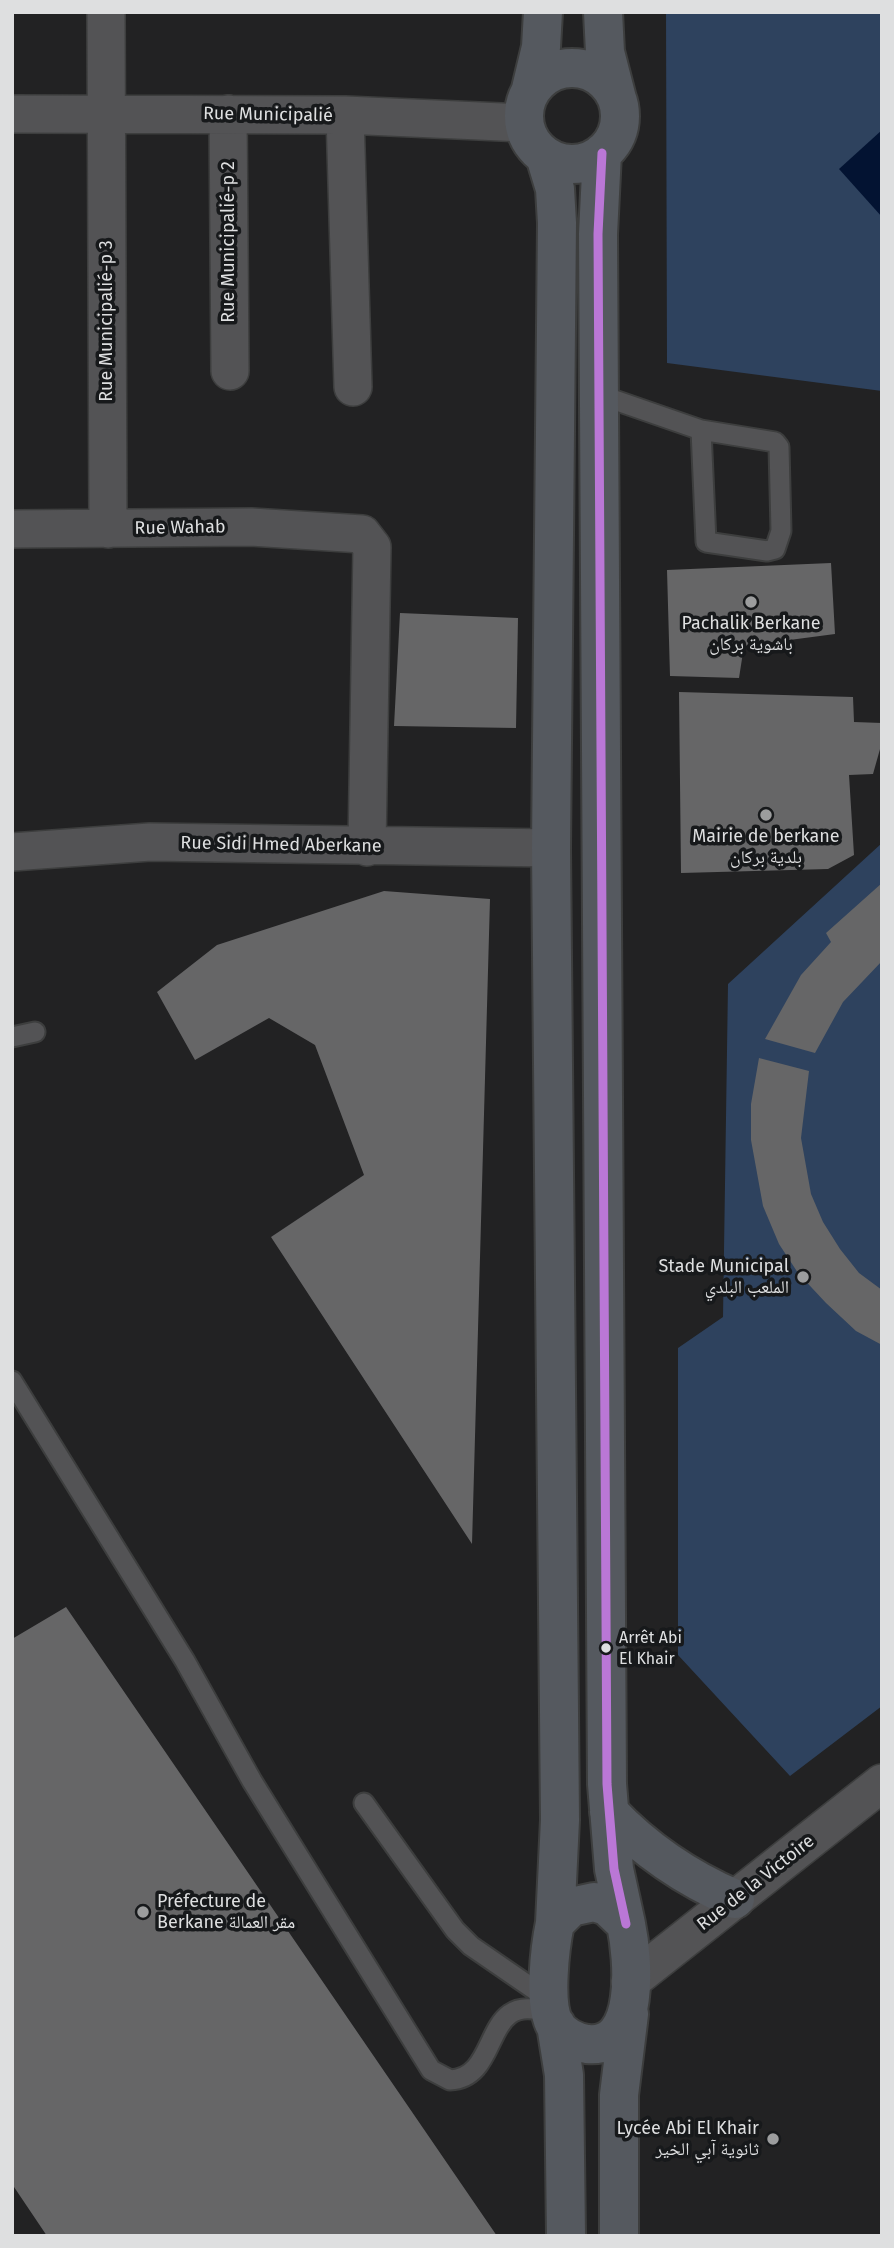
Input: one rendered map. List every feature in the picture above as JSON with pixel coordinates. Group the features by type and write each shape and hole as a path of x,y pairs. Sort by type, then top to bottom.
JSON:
{"highway":[{"path":"543,12 541,47 528,106 535,147 545,156 574,164 602,153"},
{"path":"603,12 605,51 617,99 618,129 602,153 598,234 608,1812 614,1869 626,1924 629,1998 619,2095 619,2236"},
{"path":"528,106 556,70 578,68 597,74 606,81 617,99"},
{"path":"545,156 555,188 557,223 551,848 560,1821 552,2013 564,2075 566,2236"},
{"path":"608,1812 630,1834 679,1871 735,1899"},
{"path":"555,1923 571,1907 594,1902 607,1906 626,1924"},
{"path":"552,2013 565,2035 589,2044 614,2035 629,1998"}],"street":[{"name":"Rue Municipalié-p 3","path":"106,12 108,528"},
{"name":"Rue Municipalié","path":"12,114 345,116 528,106"},
{"name":"Rue Municipalié-p 2","path":"228,114 230,371"},
{"path":"345,116 353,387"},
{"name":"Rue Wahab","path":"12,529 251,527 348,531 362,534 372,547 367,847"},
{"name":"Rue Sidi Hmed Aberkane","path":"12,852 150,842 551,848"},
{"name":"Rue de la Victoire","path":"629,1998 735,1899 882,1783"}],"lane":[{"path":"600,395 701,430 770,440 779,447 781,531 775,549 767,551 706,542 701,430"},
{"path":"12,1037 35,1032"},
{"path":"12,1381 185,1661 252,1782 431,2070 450,2080 471,2075 479,2067 501,2021 525,2008 552,2013"},
{"path":"364,1803 455,1930 552,2013"}],"shaded area":[{"path":"666,12 882,12 882,391 667,363"},
{"path":"882,130 882,217 839,169"},
{"name":"Stade Municipal الملعب البلدي","path":"882,843 882,1706 790,1776 678,1655 678,1348 723,1317 728,984"}],"building":[{"name":"Pachalik Berkane باشوية بركان","path":"831,563 835,634 744,646 739,678 670,676 667,570"},
{"path":"400,613 518,618 516,728 394,726"},
{"name":"Mairie de berkane بلدية بركان","path":"679,692 853,697 854,722 882,723 882,742 873,774 849,775 854,855 828,869 681,873"},
{"path":"882,883 882,961 843,1002 815,1053 765,1039 801,975 831,942 826,933"},
{"path":"384,891 490,899 472,1544 271,1237 364,1175 315,1045 269,1018 195,1060 157,992 217,945"},
{"path":"759,1058 809,1071 801,1138 811,1194 823,1222 840,1249 859,1273 882,1290 882,1345 856,1331 826,1303 798,1273 779,1244 763,1206 751,1140 751,1104"},
{"name":"Préfecture de Berkane مقر العمالة","path":"66,1607 497,2236 47,2236 12,2184 12,1639"}],"transit line":[{"path":"602,153 598,234 607,1784 614,1869 626,1924"}],"place":[{"name":"Pachalik Berkane باشوية بركان","path":"751,602"},
{"name":"Mairie de berkane بلدية بركان","path":"766,815"},
{"name":"Stade Municipal الملعب البلدي","path":"803,1277"},
{"name":"Arrêt Abi El Khair","path":"606,1648"},
{"name":"Préfecture de Berkane مقر العمالة","path":"143,1912"},
{"name":"Lycée Abi El Khair ثانوية آبي الخير","path":"773,2139"}]}
